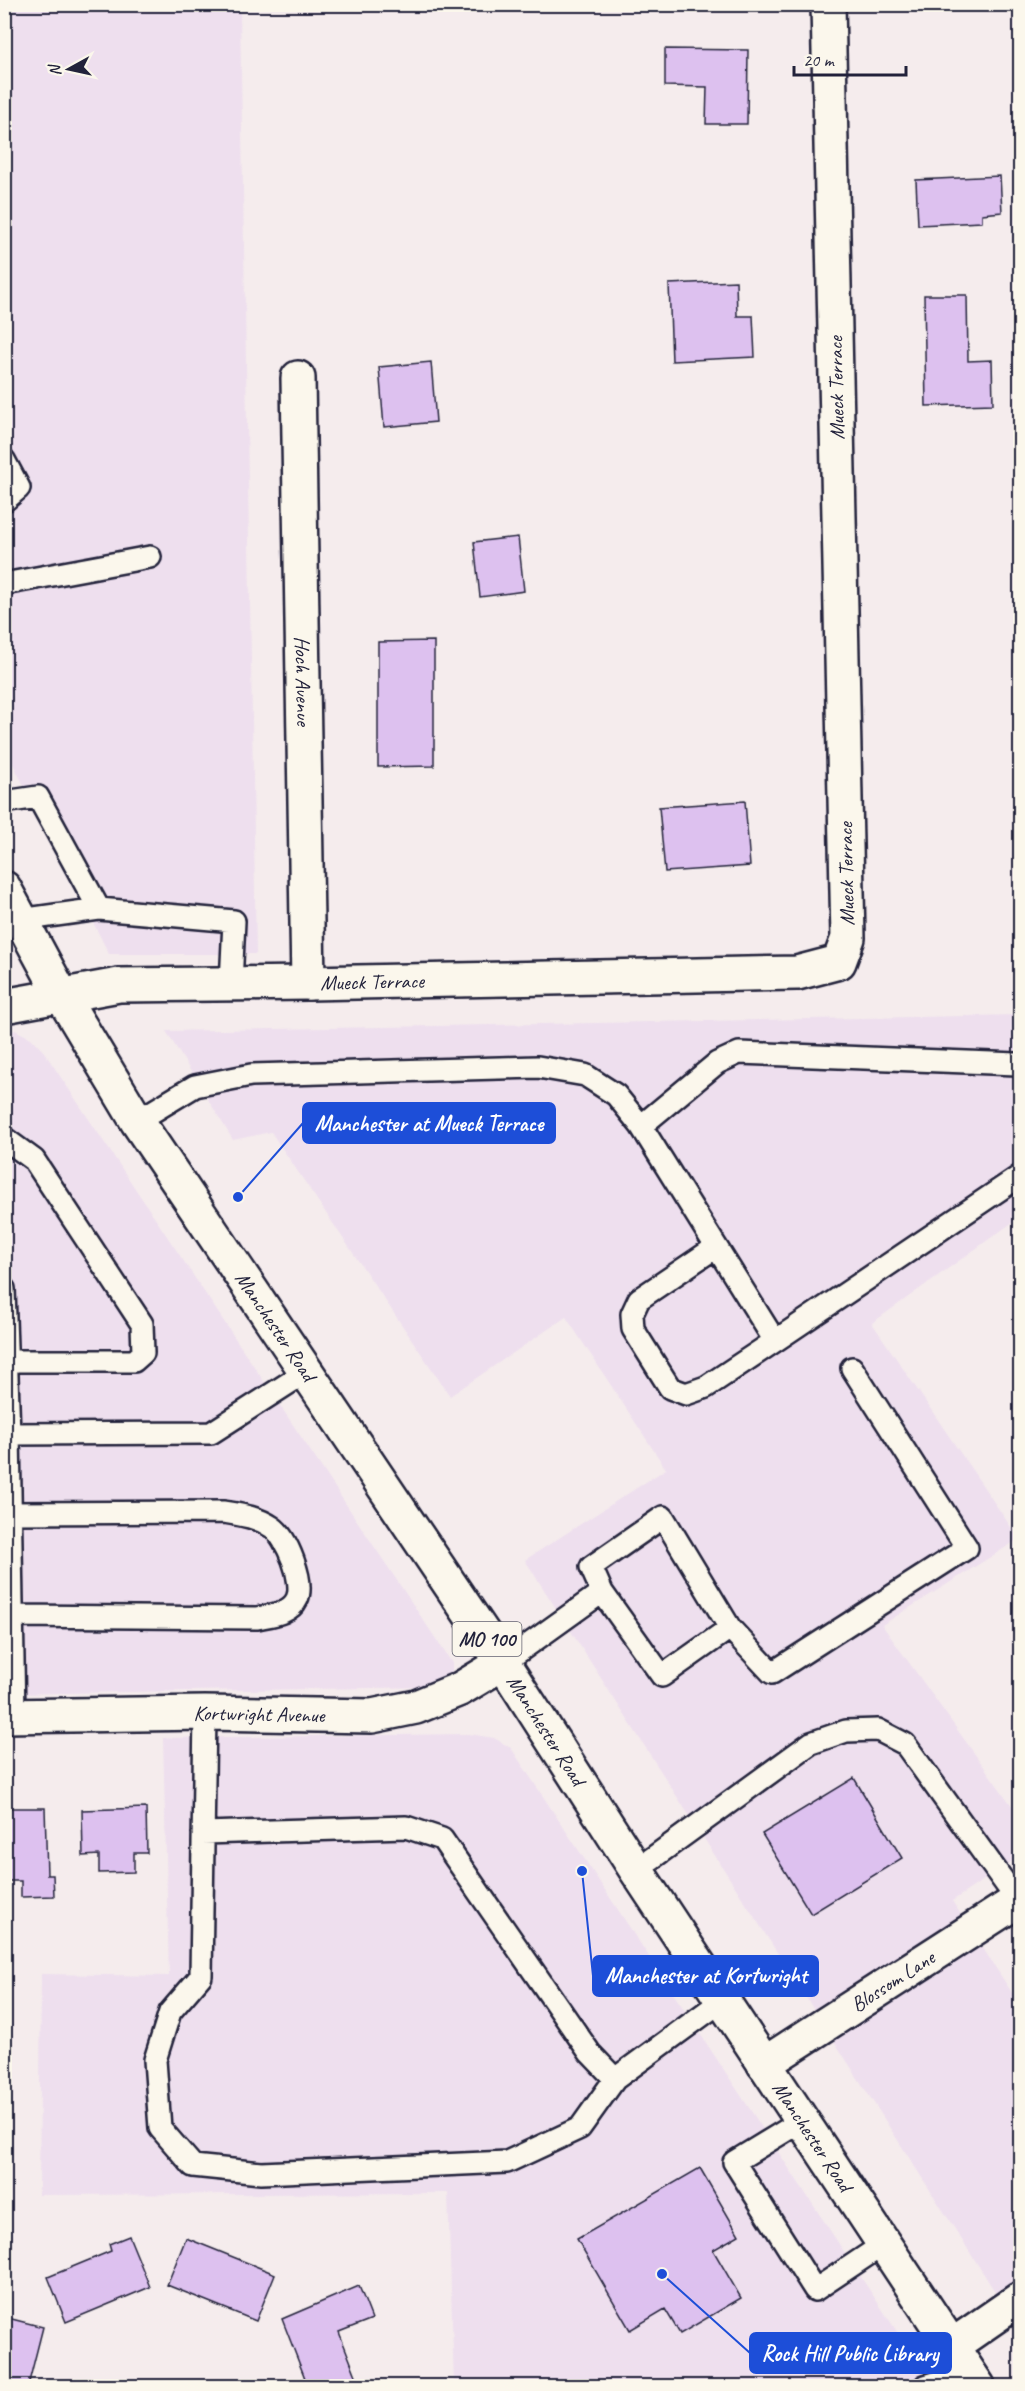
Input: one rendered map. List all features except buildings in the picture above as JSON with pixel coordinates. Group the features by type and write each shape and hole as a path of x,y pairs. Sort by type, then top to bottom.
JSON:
{"street":[{"name":"Mueck Terrace","path":"4,1006 119,985 797,974 839,962 848,938 828,4"},
{"name":"Hoch Avenue","path":"298,378 308,983"},
{"name":"Manchester Road","path":"4,888 62,996 137,1121 503,1663 636,1870 966,2369"},
{"name":"Kortwright Avenue","path":"9,1716 205,1713 372,1716 416,1707 460,1689 503,1663"},
{"name":"Blossom Lane","path":"764,2064 1019,1900"},
{"path":"966,2369 1020,2299"}],"lane":[{"path":"4,460 19,488 4,501"},
{"path":"4,584 150,557"},
{"path":"4,801 38,797 99,909"},
{"path":"20,921 99,909 234,921 231,984"},
{"path":"641,1126 717,1063 739,1053 1017,1064 1020,1067"},
{"path":"137,1121 195,1086 250,1075 538,1067 585,1075 616,1095 641,1126 775,1341"},
{"path":"4,1138 34,1160 142,1324 143,1353 134,1362 6,1361"},
{"path":"716,1247 639,1299 632,1314 633,1329 670,1388 686,1394 706,1387 1020,1176"},
{"path":"4,1289 12,1616 9,1716"},
{"path":"730,1628 662,1676 603,1592 591,1567 663,1517 730,1628 772,1673 967,1548 852,1368"},
{"path":"9,1434 211,1433 306,1372"},
{"path":"10,1513 224,1512 255,1517 275,1529 292,1557 299,1582 297,1599 282,1614 257,1618 12,1616"},
{"path":"503,1663 603,1592"},
{"path":"205,1713 201,1976 171,2012 155,2060 160,2128 193,2166 261,2172 507,2162 580,2128 615,2079 723,2000"},
{"path":"636,1870 811,1743 846,1731 878,1730 905,1744 1019,1900"},
{"path":"203,1833 406,1827 442,1839 590,2053 615,2079"},
{"path":"803,2120 734,2162 815,2289 884,2244"},
{"path":"925,2386 966,2369"}],"shaded area":[{"path":"206,4 240,10 256,954 109,954 5,748 5,5"},
{"path":"1020,1015 1020,1217 872,1323 1019,1539 882,1625 1020,1817 1020,1856 952,1901 1020,2005 1020,2277 996,2293 525,1560 666,1469 566,1317 450,1396 271,1132 233,1140 166,1031"},
{"path":"15,1030 31,1038 44,1052 452,1663 452,1680 435,1687 5,1694 4,1035"},
{"path":"469,1734 494,1738 511,1748 933,2386 454,2386 448,2193 39,2195 41,1974 169,1976 163,1738"}],"place":[{"name":"Manchester at Mueck Terrace","path":"238,1197"},
{"name":"Manchester at Kortwright","path":"582,1871"},
{"name":"Rock Hill Public Library","path":"662,2274"}]}
